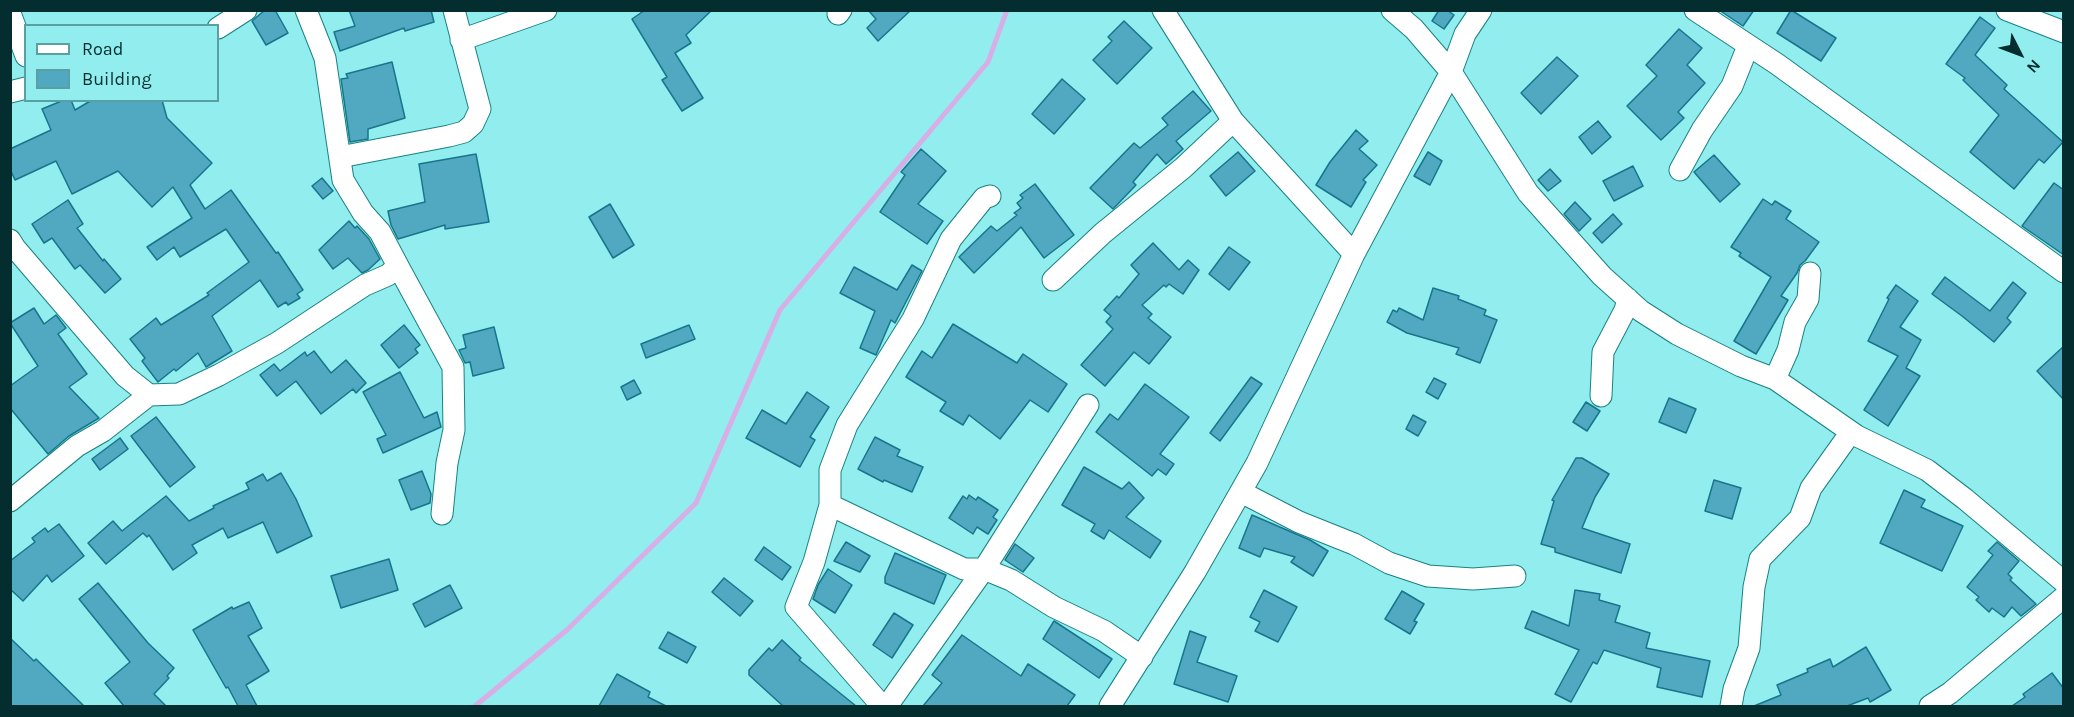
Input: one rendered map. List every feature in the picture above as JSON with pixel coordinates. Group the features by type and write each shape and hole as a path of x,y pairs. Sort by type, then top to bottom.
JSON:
{"street":[{"path":"219,27 246,10"},
{"path":"306,10 325,58 343,180 363,213 380,232 453,367 454,430 447,463 442,514"},
{"path":"340,157 449,136 464,132 474,124 480,109 454,10"},
{"path":"461,40 546,10"},
{"path":"1163,10 1233,121 1354,254"},
{"path":"1392,10 1414,29 1451,72 1528,193 1602,276 1641,311 1677,334 1742,366 1776,379 1851,432 1936,477 2064,582"},
{"path":"1110,706 1195,572 1257,463 1354,254 1451,72 1465,34 1481,10"},
{"path":"1695,10 1904,155 2064,272"},
{"path":"2007,10 2042,26 2064,32"},
{"path":"10,13 24,51"},
{"path":"1680,170 1702,130 1732,86 1748,46"},
{"path":"1053,280 1103,233 1183,168 1233,121"},
{"path":"990,196 984,198 951,239 913,319 848,425 830,470 830,505 814,562 796,607 884,706 984,569 1088,405"},
{"path":"10,240 124,376 149,396"},
{"path":"10,501 77,446 103,431 149,396 179,394 219,375 277,343 356,291 388,275 398,266"},
{"path":"1776,379 1788,350 1795,322 1808,299 1810,273"},
{"path":"1600,396 1603,352 1625,310 1628,299"},
{"path":"1731,706 1734,689 1749,648 1754,587 1760,559 1800,518 1811,489 1851,432"},
{"path":"1241,492 1299,522 1354,544 1389,563 1428,576 1473,579 1515,576"},
{"path":"830,505 964,569 984,569 1011,580 1054,607 1104,631 1142,657"},
{"path":"1930,706 1953,700 2064,597"}],"building":[{"path":"265,10 275,10 288,33 266,45 252,21"},
{"path":"349,10 431,10 434,22 405,31 404,28 340,51 334,32 355,26"},
{"path":"645,10 712,10 686,35 691,43 675,53 703,98 682,111 662,80 667,77 632,19"},
{"path":"868,10 911,10 878,41 867,28 876,19"},
{"path":"1439,10 1447,10 1454,15 1444,29 1432,21"},
{"path":"1719,10 1754,10 1743,26"},
{"path":"1791,10 1836,38 1821,61 1777,33"},
{"path":"1980,17 1995,28 1975,55 2007,85 2004,89 2063,142 2044,163 2039,159 2014,189 1970,152 1999,115 1963,80 1965,78 1946,64"},
{"path":"1124,21 1152,48 1117,84 1093,60 1112,41 1108,37"},
{"path":"1679,29 1702,48 1687,65 1705,83 1678,112 1684,118 1661,140 1627,106 1657,76 1646,65"},
{"path":"1557,57 1578,76 1541,114 1521,93"},
{"path":"392,62 405,118 368,129 368,139 350,142 341,79 348,78 346,74"},
{"path":"1062,79 1085,99 1054,134 1032,114"},
{"path":"1193,91 1211,111 1176,141 1183,149 1166,164 1157,154 1133,182 1136,185 1113,209 1090,188 1134,143 1140,148 1168,125 1162,118"},
{"path":"59,102 72,102 75,110 89,102 163,102 167,118 212,163 190,185 205,209 231,190 276,253 278,252 303,290 297,294 300,298 288,305 286,302 278,307 260,280 212,316 232,351 206,367 198,353 158,382 142,361 145,358 130,339 156,318 161,325 209,295 207,293 249,262 226,229 180,257 174,247 157,260 147,247 192,218 173,187 152,207 118,171 72,194 56,161 15,180 10,169 10,149 51,130 42,109"},
{"path":"1598,121 1611,137 1592,154 1579,137"},
{"path":"1356,130 1368,141 1359,149 1377,165 1363,180 1366,182 1351,207 1316,185 1330,162"},
{"path":"921,149 946,171 918,204 943,221 927,244 880,212 905,175 901,172"},
{"path":"1238,152 1255,171 1226,196 1210,176"},
{"path":"1428,152 1442,161 1430,185 1414,176"},
{"path":"476,154 489,222 445,229 445,225 398,239 391,225 388,211 425,202 419,164"},
{"path":"1714,155 1740,184 1720,202 1694,172"},
{"path":"1633,166 1643,186 1614,201 1603,181"},
{"path":"1550,169 1561,181 1548,191 1538,180"},
{"path":"322,178 333,191 323,199 312,186"},
{"path":"2054,183 2064,190 2064,255 2022,226"},
{"path":"1035,184 1074,235 1044,258 1021,227 974,273 959,257 991,226 997,231 1017,215 1014,213 1021,208 1017,203 1023,198 1020,195"},
{"path":"1763,199 1772,205 1775,201 1791,211 1786,219 1819,242 1800,265 1781,296 1788,300 1756,354 1734,341 1771,277 1739,256 1741,253 1731,247"},
{"path":"68,200 83,224 77,228 103,261 104,259 121,279 105,293 80,265 75,269 52,238 44,243 32,224"},
{"path":"1575,202 1591,219 1579,231 1564,214"},
{"path":"610,204 634,245 613,258 589,217"},
{"path":"1613,214 1622,224 1602,243 1593,233"},
{"path":"349,221 369,239 380,259 362,273 348,258 333,269 319,250"},
{"path":"1153,243 1179,270 1188,260 1199,270 1183,294 1169,284 1166,287 1164,285 1142,305 1152,314 1148,318 1171,337 1149,364 1134,352 1105,386 1081,365 1113,329 1106,322 1111,316 1104,310 1117,296 1119,298 1139,274 1131,265"},
{"path":"1229,247 1250,262 1229,290 1209,274"},
{"path":"912,265 922,271 895,323 891,320 876,355 860,348 875,311 840,293 854,267 897,290"},
{"path":"1945,277 1990,311 2013,282 2026,293 2007,318 2011,322 1994,342 1932,294"},
{"path":"1896,285 1918,301 1900,327 1921,340 1906,368 1920,376 1888,426 1864,410 1898,356 1868,341 1889,299 1887,298"},
{"path":"1433,288 1459,296 1458,299 1486,310 1484,315 1497,320 1480,363 1456,354 1459,348 1407,333 1387,322 1393,310 1397,312 1399,308 1423,320"},
{"path":"34,308 44,324 56,315 66,328 58,334 87,374 69,387 99,418 69,436 48,454 10,408 10,386 38,366 10,323"},
{"path":"953,324 1017,363 1023,354 1067,384 1048,412 1030,400 1000,439 969,415 963,425 940,411 946,402 906,377 922,351 932,358"},
{"path":"404,325 420,345 415,349 418,353 399,368 381,345"},
{"path":"689,325 695,339 646,358 641,344"},
{"path":"494,327 504,368 473,376 470,362 465,363 459,350 466,348 463,335"},
{"path":"2064,346 2064,400 2037,371"},
{"path":"314,351 331,373 346,360 366,383 356,393 353,389 321,414 296,381 277,396 260,375 274,364 280,371 305,352 307,356"},
{"path":"400,372 424,418 437,412 441,427 383,453 377,439 386,435 363,392"},
{"path":"1251,377 1262,384 1220,441 1210,433"},
{"path":"1434,378 1446,384 1438,399 1426,392"},
{"path":"634,380 641,393 627,400 621,387"},
{"path":"1145,384 1189,417 1160,454 1174,464 1166,475 1158,469 1152,476 1096,432 1110,414 1118,420"},
{"path":"807,392 829,407 810,437 815,440 800,467 746,438 762,410 786,424"},
{"path":"1669,398 1696,409 1686,433 1659,422"},
{"path":"1586,402 1600,411 1587,431 1573,422"},
{"path":"1413,415 1426,422 1418,436 1406,429"},
{"path":"156,417 195,467 170,487 131,436"},
{"path":"875,437 900,450 897,456 923,467 912,492 884,480 883,482 858,469"},
{"path":"120,438 128,449 100,470 92,459"},
{"path":"1576,458 1582,458 1609,474 1595,497 1582,528 1630,544 1621,573 1555,552 1555,548 1541,544 1554,501 1552,500"},
{"path":"1084,467 1122,489 1129,482 1144,498 1126,517 1161,541 1150,558 1109,530 1104,539 1091,531 1095,524 1062,505"},
{"path":"422,471 431,494 430,503 411,510 399,480"},
{"path":"281,473 296,499 312,536 277,553 263,522 228,538 223,528 192,545 197,553 173,570 149,535 147,537 143,533 106,564 88,543 113,521 122,531 166,496 189,521 214,508 213,506 249,489 246,483 263,474 267,481"},
{"path":"1714,480 1741,488 1732,519 1705,511"},
{"path":"1904,490 1925,500 1921,507 1963,526 1942,571 1880,543"},
{"path":"969,495 976,500 978,497 998,510 993,517 997,520 988,534 977,527 973,534 949,518 963,496 967,499"},
{"path":"1252,515 1310,540 1328,551 1313,576 1291,562 1295,557 1264,548 1260,557 1239,548"},
{"path":"59,524 84,556 52,582 47,575 23,601 10,589 10,561 35,542 32,538 45,528 48,532"},
{"path":"846,542 870,556 860,572 834,561"},
{"path":"1997,542 2019,561 2008,574 2012,578 2010,580 2036,604 2021,616 2012,607 2004,617 1992,608 1989,612 1976,600 1979,597 1967,587 1993,555 1988,551"},
{"path":"1015,544 1034,558 1023,572 1005,560"},
{"path":"764,547 791,567 782,580 755,560"},
{"path":"895,553 946,575 934,604 885,583 885,577"},
{"path":"389,559 398,590 341,608 331,576"},
{"path":"828,569 852,585 835,613 813,599"},
{"path":"724,578 753,601 740,616 712,592"},
{"path":"98,583 148,643 174,668 167,676 169,678 154,694 166,706 124,706 105,683 130,662 79,599"},
{"path":"450,585 462,608 425,627 413,604"},
{"path":"1264,590 1297,607 1278,642 1255,631 1260,622 1250,617"},
{"path":"1575,590 1600,594 1599,600 1620,606 1615,622 1650,633 1646,648 1710,661 1702,697 1657,687 1661,668 1604,650 1597,664 1593,662 1571,702 1555,694 1579,650 1525,628 1532,611 1569,626"},
{"path":"1402,591 1424,604 1414,621 1417,622 1410,634 1385,619"},
{"path":"249,602 262,628 248,636 269,671 246,685 257,706 238,706 193,630 232,607 233,609"},
{"path":"894,613 913,625 892,658 873,645"},
{"path":"1054,621 1112,659 1099,678 1043,639"},
{"path":"1190,631 1206,637 1197,662 1237,676 1228,702 1174,684"},
{"path":"668,632 696,647 687,663 659,648"},
{"path":"962,635 1021,676 1028,664 1075,695 1067,706 923,706 942,683 932,675"},
{"path":"10,638 34,661 36,659 84,706 10,706"},
{"path":"782,640 801,658 799,660 856,706 783,706 749,675 749,670 769,648 772,651"},
{"path":"1866,647 1891,690 1870,702 1868,698 1847,706 1754,706 1781,695 1777,685 1808,672 1807,669 1830,659 1833,667"},
{"path":"2052,673 2064,689 2064,706 2012,706 2025,697 2023,694"},
{"path":"617,674 650,692 648,697 666,706 599,706"}],"waterway":[{"path":"475,706 568,629 696,503 780,310 988,62 1007,10"}]}
